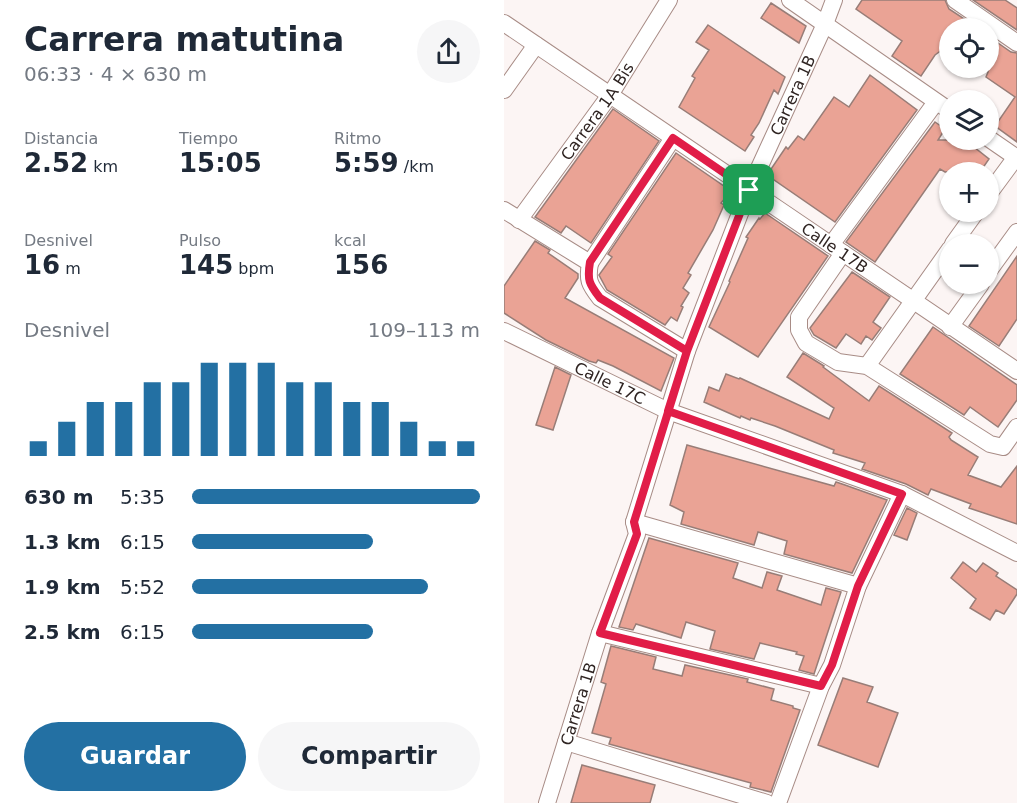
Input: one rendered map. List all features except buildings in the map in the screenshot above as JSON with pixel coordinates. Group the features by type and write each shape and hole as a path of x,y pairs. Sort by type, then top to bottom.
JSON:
{"street":[{"name":"Carrera 1A Bis","path":"519,220 610,95 669,0"},
{"path":"790,0 939,103"},
{"name":"Carrera 1B","path":"547,803 600,633 637,534 634,522 687,351 749,190 834,0"},
{"path":"955,0 1017,43"},
{"name":"Calle 17B","path":"504,23 1017,371"},
{"path":"504,90 536,45"},
{"path":"939,111 837,249 799,317 799,330 806,342 838,362 867,366 990,444 1002,447 1017,427"},
{"path":"673,138 590,262 588,274 590,284 600,298 687,351"},
{"path":"999,145 1016,157 999,180"},
{"path":"504,210 590,262"},
{"path":"999,257 1017,232"},
{"path":"867,366 939,264"},
{"path":"950,327 974,294"},
{"name":"Calle 17C","path":"504,331 668,411 902,494 1017,553"},
{"path":"778,803 821,686 832,665 858,586 902,494"},
{"path":"634,522 858,586"},
{"path":"600,633 821,686"},
{"path":"566,742 766,803"}],"route":[{"path":"749,190 673,138 590,262 588,274 590,284 600,298 687,351 668,411 902,494 858,586 832,665 821,686 600,633 637,534 634,522 668,411 687,351 749,190"}]}
